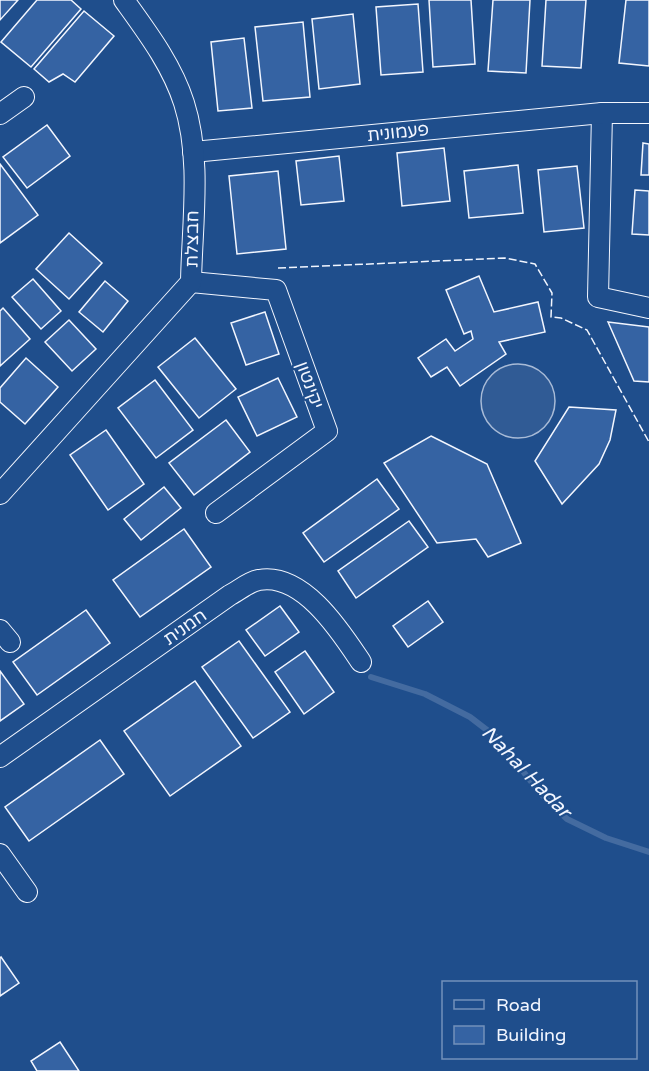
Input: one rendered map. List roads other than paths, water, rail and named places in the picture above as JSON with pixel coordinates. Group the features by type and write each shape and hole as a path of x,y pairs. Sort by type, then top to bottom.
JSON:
{"street":[{"name":"חבצלת","path":"5,481 191,282 193,152 184,103 156,44 124,0"},
{"path":"0,114 24,97"},
{"name":"פעמונית","path":"193,152 602,113 649,113"},
{"path":"602,113 598,297 649,308"},
{"name":"יקינטון","path":"191,282 276,290 327,430 216,513"},
{"name":"חמנית","path":"0,757 230,595 259,580 280,582 302,592 328,614 361,662"},
{"path":"0,854 27,892"}],"waterway":[{"name":"Nahal Hadar","path":"371,677 425,694 470,717 496,737 540,793 567,819 606,838 649,852"}]}
